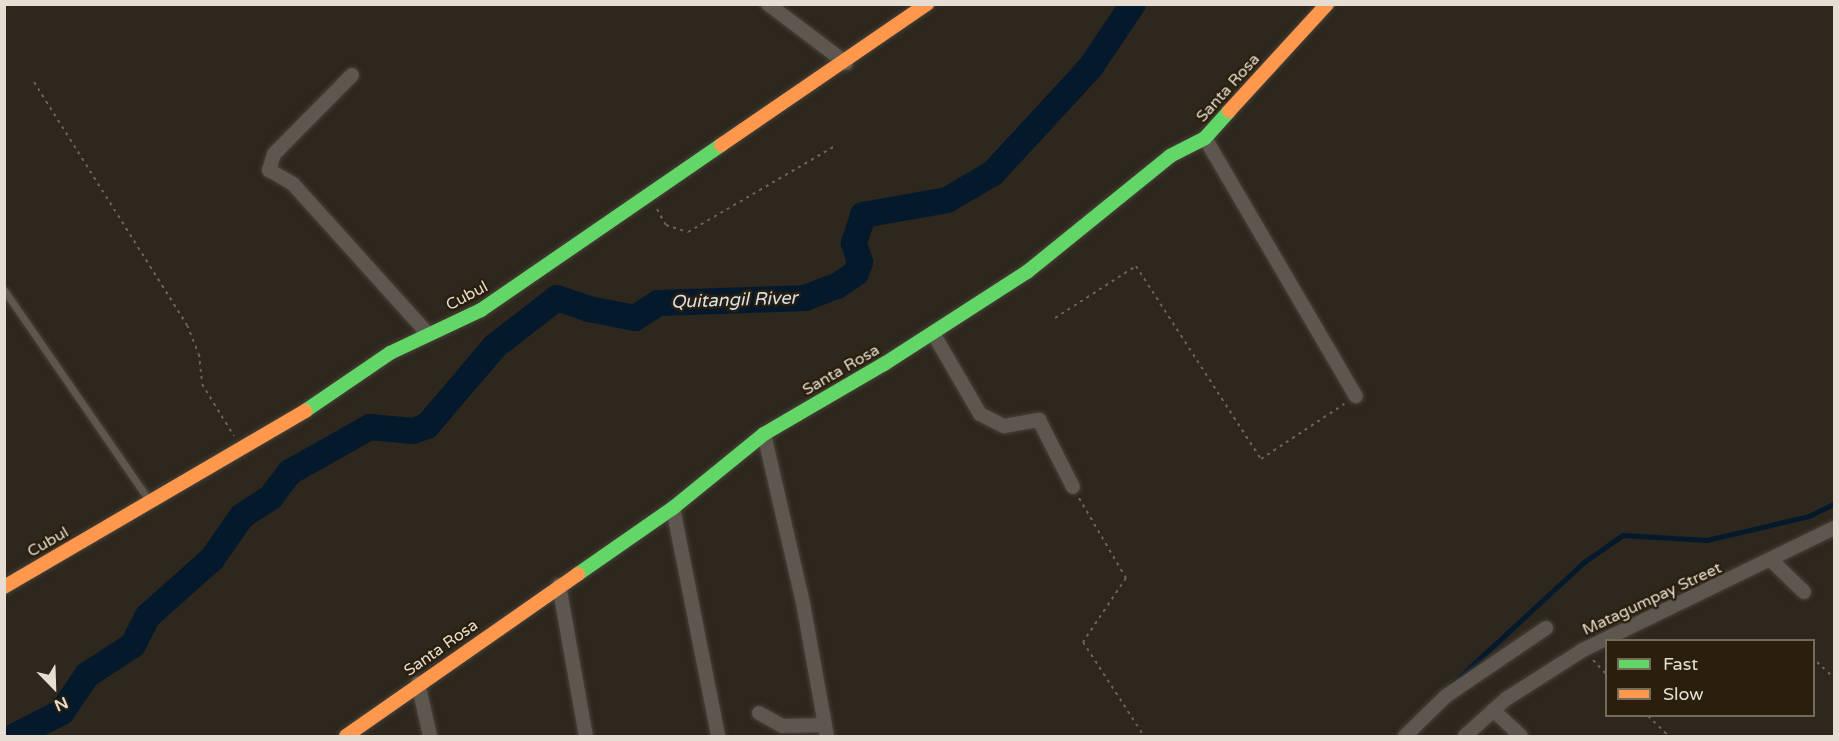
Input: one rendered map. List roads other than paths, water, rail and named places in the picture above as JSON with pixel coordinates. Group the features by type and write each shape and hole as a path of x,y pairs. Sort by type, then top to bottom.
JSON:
{"street":[{"path":"768,4 846,63"},
{"name":"Cubul","path":"4,587 321,402 390,353 491,303 846,63 927,4"},
{"name":"Santa Rosa","path":"346,736 418,683 673,508 764,434 933,333 1027,272 1170,156 1205,138 1327,4"},
{"path":"352,75 274,154 269,170 293,184 428,334"},
{"path":"1205,138 1356,396"},
{"path":"933,333 980,414 1004,426 1039,420 1073,488"},
{"path":"759,713 782,726 826,731 802,603 764,434"},
{"path":"673,508 718,736"},
{"name":"Matagumpay Street","path":"1606,639 1834,528"},
{"path":"1771,560 1804,592"},
{"path":"559,585 586,736"},
{"path":"1406,736 1446,696 1546,628"},
{"name":"Matagumpay Street","path":"1465,736 1493,710 1583,650 1605,639"},
{"path":"418,683 430,736"},
{"path":"1493,710 1521,736"}],"lane":[{"path":"4,290 150,502"}],"waterway":[{"name":"Quitangil River","path":"15,736 62,712 87,675 133,645 148,616 212,559 242,516 271,497 290,472 370,427 413,431 427,426 495,346 557,298 589,309 635,318 658,303 805,298 837,286 856,273 860,262 854,243 863,215 947,200 993,173 1090,68 1133,4"},
{"path":"1452,684 1584,562 1623,535 1707,540 1809,516 1834,504"}]}
